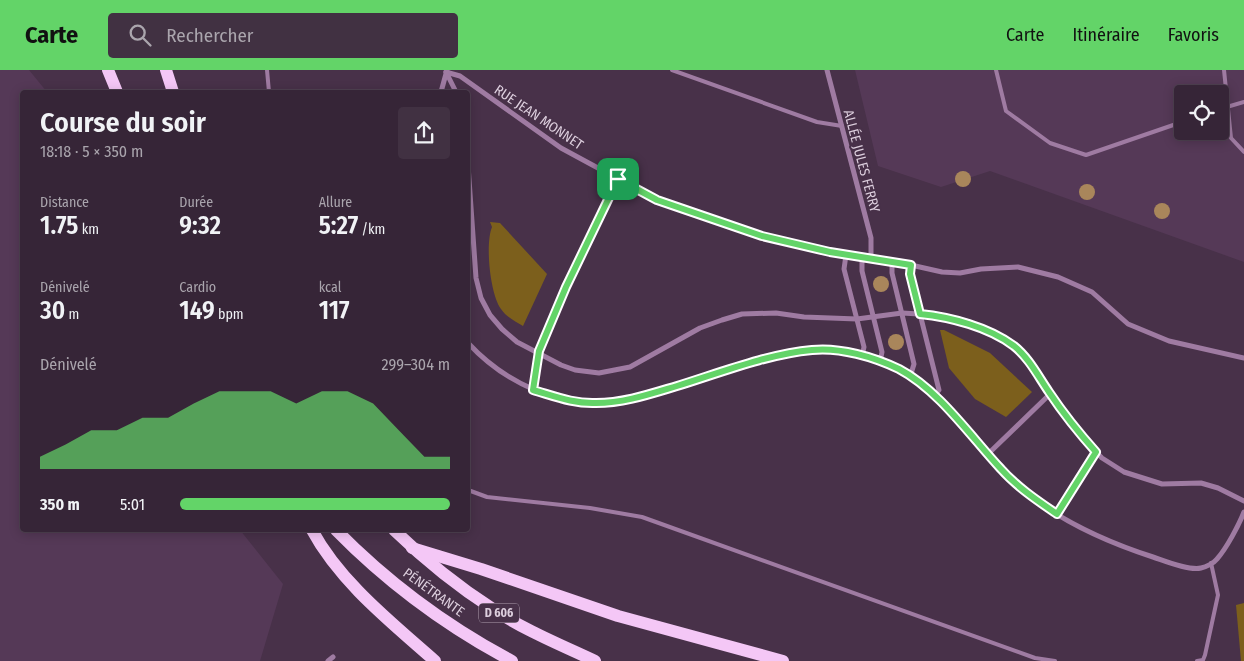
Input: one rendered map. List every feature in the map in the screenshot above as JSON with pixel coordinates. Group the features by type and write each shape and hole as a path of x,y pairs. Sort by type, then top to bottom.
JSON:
{"main road":[{"path":"108,70 116,90"},
{"path":"166,70 172,90"},
{"path":"313,532 323,550 371,604 434,661"},
{"name":"PÉNÉTRANTE","path":"338,532 365,559 442,618 512,661"},
{"name":"D 606","path":"396,532 412,548"},
{"path":"412,548 481,569 618,616 783,661"},
{"name":"PÉNÉTRANTE","path":"412,548 442,573 494,610 549,640 595,661"}],"street":[{"name":"ALLÉE JULES FERRY","path":"827,70 870,238 871,259"},
{"path":"441,90 446,71"},
{"path":"446,71 455,90"},
{"name":"RUE JEAN MONNET","path":"446,71 460,76 561,148 657,200 762,236 846,255 942,272 960,273 981,269 1018,268 1058,277 1092,292 1128,324 1168,341 1244,358"},
{"path":"533,390 539,353 566,287 618,179"},
{"path":"470,193 476,278 481,298 490,315 517,342 561,365 575,370 599,373 630,367 700,328 742,314 776,314 857,320 902,313 936,315 962,322 997,336 1014,346 1026,358 1065,415 1096,452 1124,472 1162,484 1201,483 1218,488 1244,501"},
{"path":"846,255 844,269 864,347 862,356"},
{"path":"862,258 862,271 882,352 880,362"},
{"path":"892,262 892,274 914,364 910,377"},
{"path":"911,265 910,274 939,390 934,396"},
{"path":"470,345 495,369 533,390 570,401 594,404 618,402 651,394 784,354 813,349 847,352 900,370 934,396 1002,471 1034,498 1070,523 1134,551 1178,565 1200,568 1214,562 1240,524 1244,512"},
{"path":"988,454 1050,394"},
{"path":"1057,514 1096,452"},
{"path":"328,661 333,657"}],"lane":[{"path":"267,70 269,90"},
{"path":"672,70 817,122 842,126"},
{"path":"996,70 1006,111 1050,143 1086,155 1174,125"},
{"path":"1224,70 1225,85"},
{"path":"1229,106 1244,102"},
{"path":"1229,122 1231,138 1244,152"},
{"path":"470,491 487,497 590,508 642,517 1035,658 1055,661"},
{"path":"1197,661 1203,660 1205,656 1218,594 1214,562"}],"shaded area":[{"path":"0,70 29,70 45,90 20,90 20,532 242,532 283,584 260,661 0,661"},
{"path":"855,70 1244,70 1244,262 990,171 941,187 878,166"},
{"path":"490,222 500,223 547,274 523,326 503,312 497,302 491,281 489,245 492,227"},
{"path":"940,330 944,330 990,353 1032,392 1006,417 975,399 949,368"},
{"path":"1244,603 1244,661 1241,661 1236,605"}],"route":[{"path":"618,179 657,200 762,236 830,252 911,265 910,274 920,314 936,315 962,322 997,336 1014,346 1026,358 1065,415 1096,452 1057,514 1034,498 1002,471 951,412 930,392 900,370 847,352 813,349 784,354 618,402 594,404 570,401 533,390 539,351 566,287 618,179"}]}
